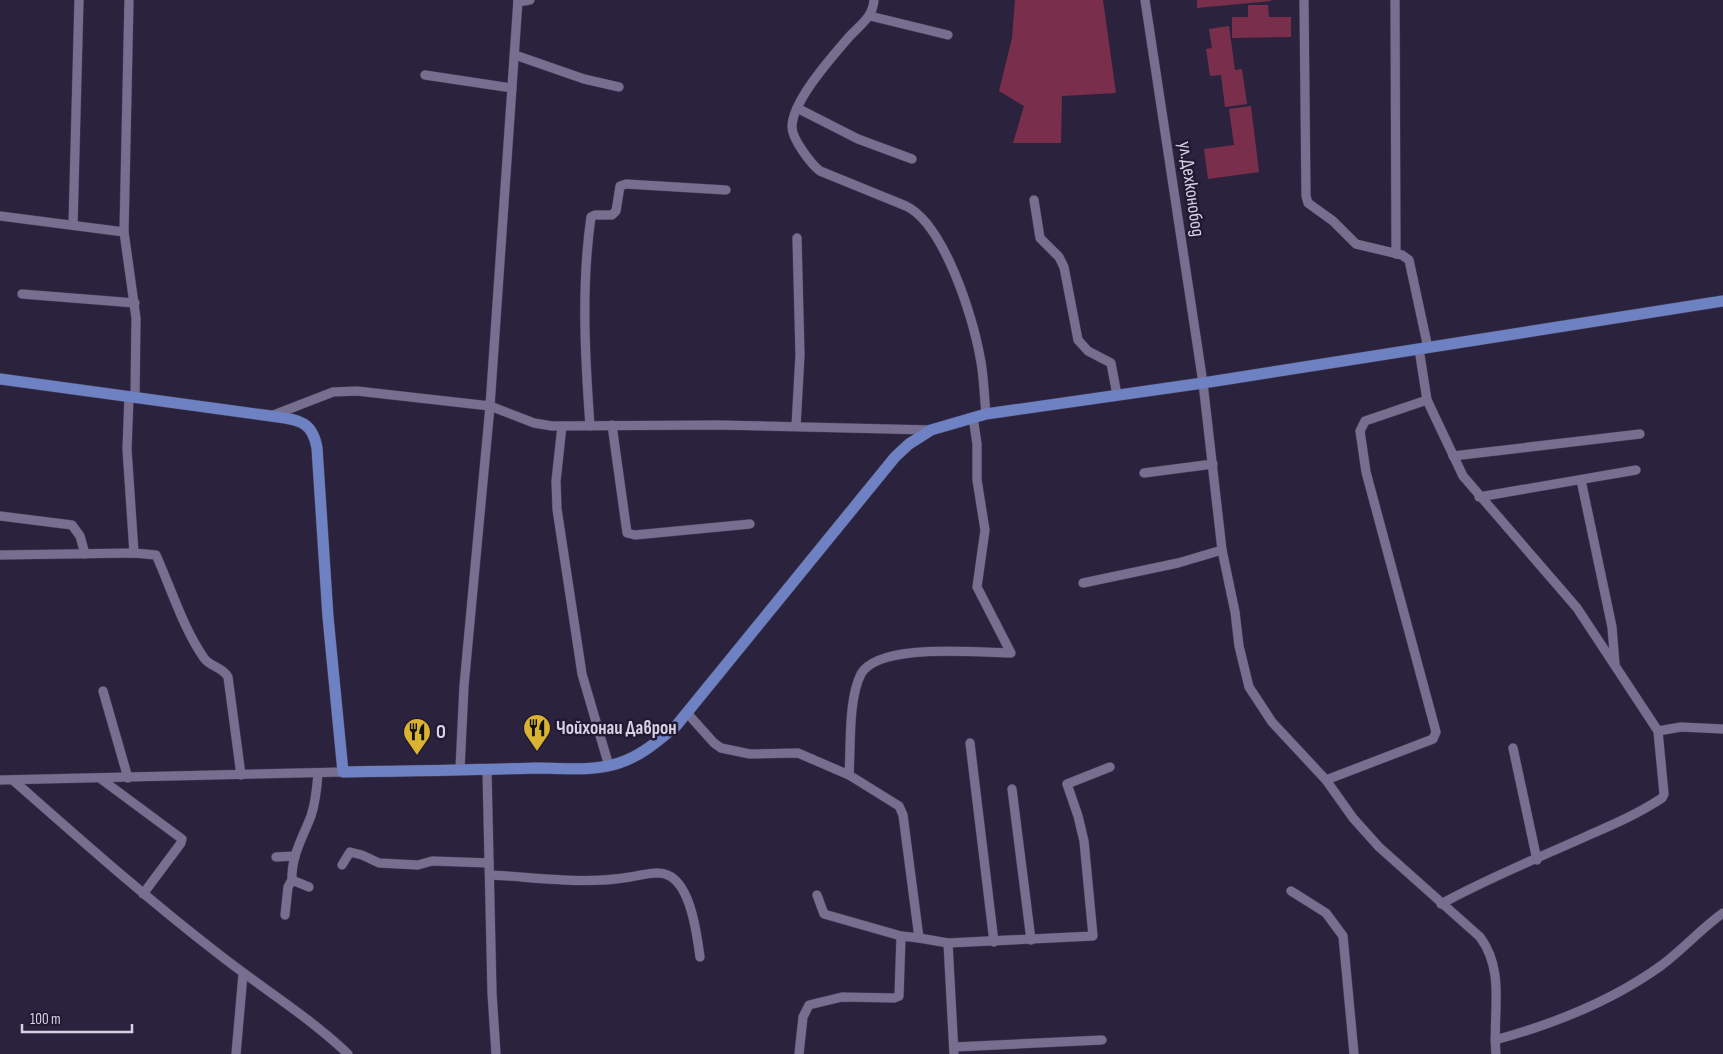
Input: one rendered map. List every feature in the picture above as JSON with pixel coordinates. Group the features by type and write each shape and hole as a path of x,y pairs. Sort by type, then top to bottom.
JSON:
{"main road":[{"path":"0,379 271,416 299,421 309,427 315,435 343,772 460,769 487,771 537,768 577,770 609,766 641,754 688,714 895,457 909,444 931,430 986,414 1203,383 1723,301"}],"street":[{"path":"73,225 79,0"},
{"path":"129,0 124,232 134,303 136,350 127,449 134,553"},
{"path":"460,769 464,686 490,406 518,1 530,0"},
{"path":"874,0 870,16 828,64 797,108 793,119 793,134 814,166 854,187 918,212 929,227 953,269 976,335 986,414"},
{"name":"ул.Дехконобод","path":"1145,0 1203,383 1222,550 1235,612 1239,646 1249,687 1272,722 1326,780 1354,818 1379,847 1480,937 1495,967 1497,990 1496,1054"},
{"path":"1304,0 1306,196 1308,203 1333,221 1356,244 1396,254 1409,260 1424,348 1427,400 1463,476 1479,497 1495,512 1577,608 1658,731 1664,794 1662,798 1627,818 1537,860 1474,886 1441,904"},
{"path":"1395,0 1396,254"},
{"path":"870,16 948,35"},
{"path":"514,55 584,79 619,88"},
{"path":"425,75 512,88"},
{"path":"797,108 858,139 912,159"},
{"path":"590,426 586,364 586,250 591,217 595,214 612,215 616,211 620,186 626,184 726,190"},
{"path":"1034,200 1040,238 1059,257 1064,266 1078,340 1088,351 1111,363 1117,396"},
{"path":"0,216 124,232"},
{"path":"796,426 800,355 797,238"},
{"path":"22,294 134,303"},
{"path":"271,416 333,392 357,391 490,406 534,423 562,426 796,426 931,430"},
{"path":"1326,780 1433,740 1436,732 1366,472 1360,431 1365,421 1427,400"},
{"path":"849,776 854,697 859,679 867,667 894,655 931,652 1011,653 977,587 985,530 977,480 977,444 973,417"},
{"path":"612,425 627,533 635,535 750,524"},
{"path":"562,426 556,481 557,509 582,674 609,766"},
{"path":"1453,456 1640,434"},
{"path":"1144,473 1213,464"},
{"path":"1479,497 1636,470"},
{"path":"1581,480 1612,627 1616,667"},
{"path":"0,516 72,524 80,536 85,554"},
{"path":"1083,583 1178,563 1222,550"},
{"path":"0,555 134,553 156,555 178,610 203,658 228,677 241,775"},
{"path":"103,691 128,778"},
{"path":"688,714 720,748 750,754 798,753 849,776 892,801 902,811 919,938"},
{"path":"1658,731 1680,727 1723,729"},
{"path":"970,743 994,942"},
{"path":"1513,748 1537,860"},
{"path":"816,895 824,914 901,936 948,943 1093,936 1084,841 1068,784 1110,767"},
{"path":"487,771 492,993 496,1054"},
{"path":"0,780 343,772"},
{"path":"286,915 288,886 292,880 295,856 318,790 318,773"},
{"path":"100,778 182,839 143,894"},
{"path":"14,781 143,894 243,974 310,1021 348,1054"},
{"path":"1012,789 1031,940"},
{"path":"342,865 350,852 380,863 418,865 432,861 489,863"},
{"path":"276,857 295,856"},
{"path":"490,875 596,880 663,873 675,880 686,898 694,919 700,958"},
{"path":"292,880 308,888"},
{"path":"1290,891 1326,913 1343,936 1354,1054"},
{"path":"1495,1040 1553,1023 1584,1011 1629,986 1663,964 1723,913"},
{"path":"799,1054 803,1017 809,1005 842,997 898,998 901,936"},
{"path":"948,943 954,1050 1102,1040"},
{"path":"236,1054 243,974"}],"shaded area":[{"path":"1015,0 1103,0 1116,93 1062,96 1061,143 1013,143 1024,106 999,91 1012,38"},
{"path":"1197,0 1271,0 1271,1 1197,8"},
{"path":"1248,5 1268,5 1269,17 1291,17 1291,37 1232,38 1232,17 1248,17"},
{"path":"1229,26 1235,70 1242,69 1247,104 1225,107 1221,75 1210,76 1206,49 1212,48 1209,29"},
{"path":"1251,106 1259,172 1208,179 1204,149 1234,145 1229,109"}],"place":[{"name":"Чойхонаи Даврон","path":"537,752"},
{"name":"O","path":"417,756"}]}
